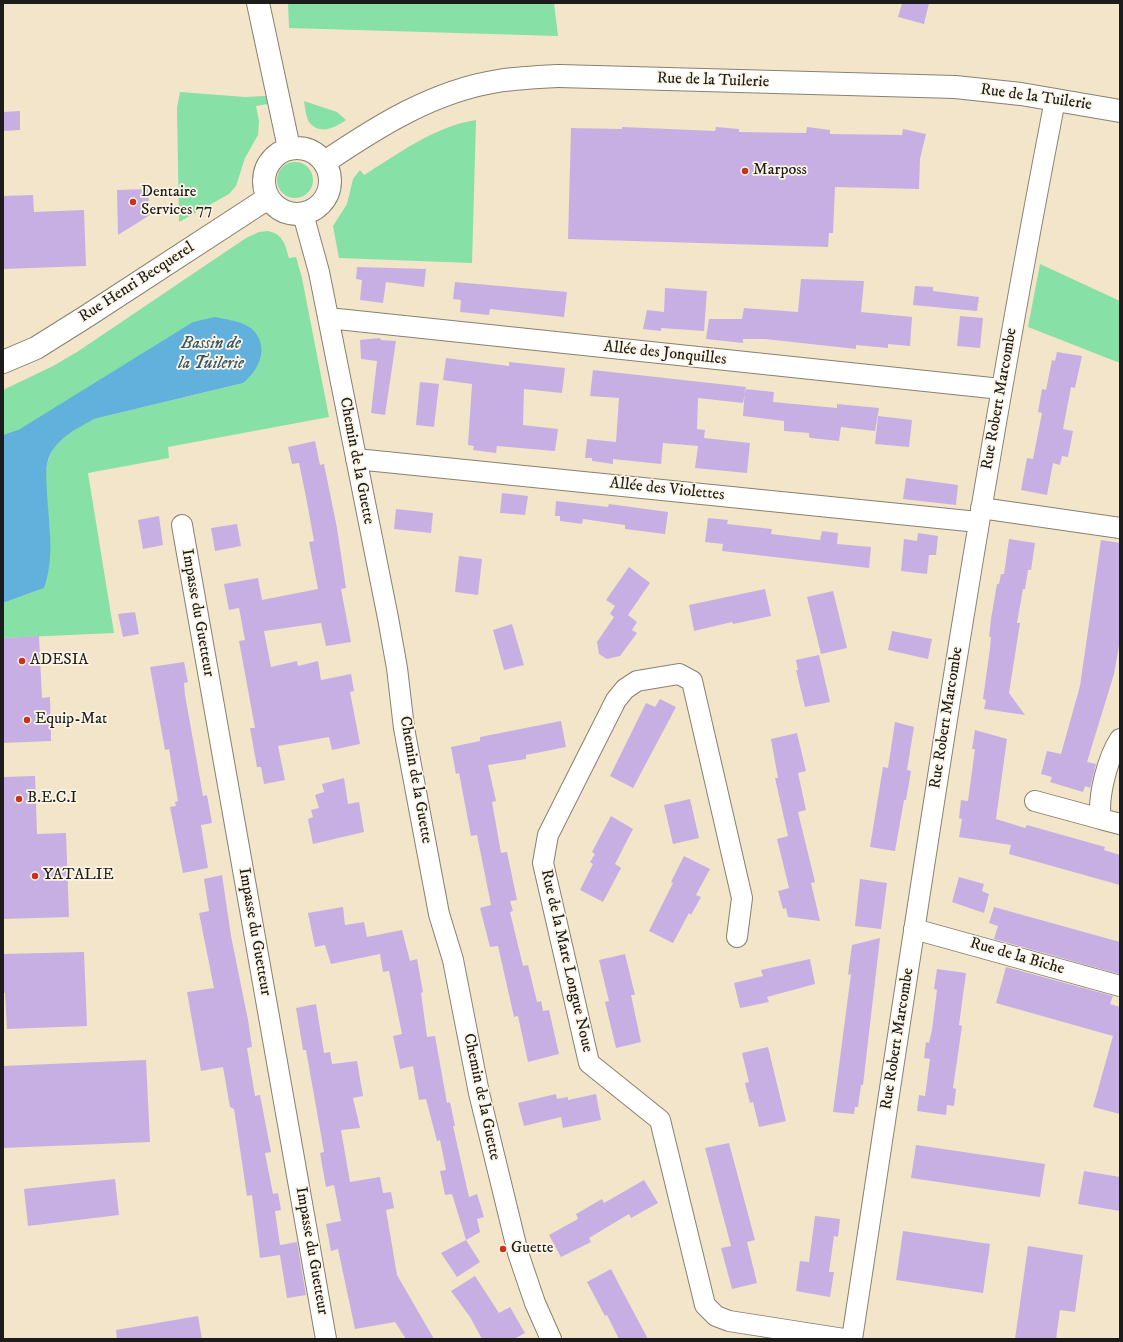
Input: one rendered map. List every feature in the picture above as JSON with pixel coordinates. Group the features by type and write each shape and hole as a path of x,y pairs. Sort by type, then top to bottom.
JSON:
{"street":[{"path":"258,3 289,148"},
{"name":"Rue de la Tuilerie","path":"325,162 395,118 434,99 463,89 497,81 530,77 559,76 955,87 1055,100 1120,111"},
{"name":"Rue Robert Marcombe","path":"852,1339 914,929 980,515 1001,389 1055,100"},
{"path":"299,147 318,154 325,162 330,178 328,194 322,203 314,210 303,214 293,214 274,206 268,198 264,183 266,168 276,156 289,148 299,147"},
{"name":"Rue Henri Becquerel","path":"3,362 36,348 268,198"},
{"name":"Chemin de la Guette","path":"303,214 328,318 398,668 404,728 443,930 453,960 479,1093 520,1260 535,1303 551,1339"},
{"name":"Allée des Jonquilles","path":"328,318 1001,389"},
{"name":"Allée des Violettes","path":"356,459 1120,528"},
{"name":"Impasse du Guetteur","path":"182,525 326,1339"},
{"name":"Rue de la Mare Longue Noue","path":"737,937 742,898 692,681 679,674 637,681 625,689 616,700 548,835 543,863 589,1063 660,1120 706,1306 716,1316 730,1321 844,1339"},
{"path":"1101,819 1100,799 1114,748 1120,739"},
{"path":"1035,801 1120,824"},
{"name":"Rue de la Biche","path":"914,929 1120,986"}],"green space":[{"path":"288,3 554,3 558,36 289,28"},
{"path":"180,92 245,97 266,96 268,104 256,106 259,121 258,135 245,158 236,186 229,194 179,222 177,108"},
{"path":"304,101 337,112 346,120 328,129 318,129 309,122 306,115"},
{"path":"476,120 472,263 339,258 333,226 347,204 353,179 360,170 364,175 417,142 446,128"},
{"path":"295,162 308,167 313,180 308,193 295,198 282,193 277,180 282,167"},
{"path":"259,232 273,232 283,240 289,258 296,257 302,278 329,417 168,447 169,458 88,473 114,633 3,638 3,603 44,588 50,535 46,495 47,464 53,450 63,438 75,429 94,419 243,383 20,429 3,435 3,390 53,366 77,352 246,238"},
{"path":"1040,264 1120,301 1120,363 1028,327"}],"water":[{"name":"Bassin de la Tuilerie","path":"215,317 242,323 247,325 255,332 261,346 261,353 260,360 253,372 243,383 94,419 75,430 58,443 50,455 46,469 50,553 44,588 3,603 3,435 20,429 193,322"}],"building":[{"path":"902,3 929,3 924,24 898,17"},
{"path":"20,111 20,130 3,131 3,112"},
{"name":"Marposs","path":"622,127 715,131 716,127 739,129 739,132 806,133 807,127 830,130 830,134 902,135 903,129 926,134 920,159 919,189 835,187 833,233 829,233 828,247 568,239 571,128 622,129"},
{"name":"Dentaire Services 77","path":"148,189 150,215 118,235 117,190"},
{"path":"33,195 34,212 84,210 86,266 3,269 3,196"},
{"path":"357,267 426,269 424,287 386,282 383,303 360,300 362,280 356,279"},
{"path":"801,279 864,281 861,312 912,317 910,346 888,344 888,348 856,345 856,349 765,339 743,339 743,343 706,339 709,319 742,319 744,308 798,312"},
{"path":"455,282 567,292 564,317 490,309 489,315 460,312 461,300 453,299"},
{"path":"915,286 933,287 933,291 979,297 977,311 913,305"},
{"path":"665,288 707,291 704,331 661,328 661,331 643,329 647,310 664,312"},
{"path":"960,316 983,318 980,348 957,346"},
{"path":"380,338 381,340 396,341 385,415 371,413 377,361 361,359 360,340"},
{"path":"1057,352 1082,356 1075,388 1071,387 1063,429 1073,431 1068,457 1062,456 1060,465 1053,463 1047,495 1021,490 1027,458 1033,459 1042,413 1038,412 1042,389 1046,390 1052,360 1055,361"},
{"path":"446,358 509,366 509,362 565,368 562,393 524,389 523,425 558,429 555,451 497,446 496,453 473,450 474,446 468,445 472,384 443,380"},
{"path":"593,370 746,387 743,403 698,398 697,429 705,430 704,438 750,443 747,473 695,468 698,446 663,443 661,464 613,459 613,464 592,461 592,458 585,458 587,439 616,442 619,398 590,396"},
{"path":"420,382 439,384 434,427 416,425"},
{"path":"745,389 774,392 773,402 837,408 837,404 879,408 875,431 841,427 839,441 811,438 809,437 809,433 784,431 784,421 743,416"},
{"path":"878,416 912,420 909,447 875,444"},
{"path":"315,441 320,465 324,464 337,528 346,588 341,589 351,642 326,646 321,623 264,631 271,667 297,661 298,666 318,661 321,680 351,674 354,691 350,692 360,744 332,750 329,737 278,746 285,780 264,784 261,767 257,767 250,728 255,728 239,641 245,640 239,608 229,610 224,584 258,578 262,600 318,589 309,542 314,541 299,463 292,464 288,447"},
{"path":"906,478 958,485 956,505 903,499"},
{"path":"502,493 528,496 525,515 500,513"},
{"path":"556,501 608,507 609,504 668,512 665,534 625,529 625,525 583,519 582,524 560,521 560,516 555,516"},
{"path":"396,509 433,513 431,533 394,529"},
{"path":"159,516 163,545 143,549 138,520"},
{"path":"708,518 728,520 727,524 772,529 771,534 820,540 822,531 838,533 837,544 871,547 869,568 722,551 723,544 705,542"},
{"path":"237,524 241,546 215,551 211,528"},
{"path":"918,533 938,536 936,555 929,555 927,574 901,571 904,539 917,541"},
{"path":"1009,539 1035,543 1031,570 1028,570 1017,623 1020,623 1009,693 1025,715 984,709 986,700 983,699 990,648 991,637 989,637 991,619 997,584 999,584 1001,574 1004,574"},
{"path":"1101,540 1120,543 1120,640 1114,674 1087,762 1096,764 1090,788 1085,786 1083,792 1050,782 1052,777 1041,774 1047,751 1061,754 1080,686"},
{"path":"459,556 482,559 478,595 455,592"},
{"path":"629,567 650,583 628,615 637,622 632,630 637,633 620,656 607,659 599,654 597,642 614,617 610,614 615,606 606,600"},
{"path":"765,589 771,616 733,624 732,622 694,631 689,605"},
{"path":"833,591 847,648 821,654 807,597"},
{"path":"135,612 139,634 123,637 118,614"},
{"path":"512,624 524,665 504,670 493,630"},
{"path":"892,631 932,639 928,659 888,650"},
{"path":"39,636 42,698 50,697 51,741 3,743 3,638"},
{"path":"819,655 830,702 805,707 796,670 798,670 796,660"},
{"path":"184,662 188,682 184,683 185,695 203,796 207,795 212,823 201,825 208,868 183,873 170,807 176,806 175,802 178,801 169,749 165,750 150,667"},
{"path":"660,699 676,707 633,788 610,776 646,703 655,707"},
{"path":"561,721 566,747 526,755 526,759 488,765 496,801 492,802 501,853 507,852 517,900 510,901 513,911 510,912 523,966 528,965 537,1002 541,1001 543,1011 549,1010 559,1054 528,1062 518,1016 514,1017 498,946 490,947 480,908 491,905 477,835 471,836 459,773 456,774 451,747 480,741 480,737"},
{"path":"895,722 914,727 907,770 911,771 895,851 870,847 883,767 888,768"},
{"path":"975,730 1007,739 996,819 1025,828 1027,825 1105,847 1104,850 1120,855 1120,885 1009,854 1011,845 959,837 962,819 959,818 961,800 968,801 975,749 972,749"},
{"path":"797,733 806,771 798,773 806,810 798,812 815,882 811,883 820,921 788,917 786,908 783,909 778,891 789,888 777,839 788,836 775,778 778,778 771,739"},
{"name":"YATALIE","path":"35,776 37,834 66,833 69,917 3,919 3,777"},
{"path":"344,778 348,804 359,802 364,832 313,844 308,819 313,817 311,810 319,808 315,795 324,792 322,784"},
{"path":"690,799 699,838 673,844 664,805"},
{"path":"611,816 633,829 615,864 621,868 603,902 580,890 593,864 590,862 595,854 592,852"},
{"path":"684,856 710,869 696,895 701,897 691,915 689,913 673,943 649,931 673,883 671,882"},
{"path":"222,875 231,936 248,1020 252,1047 247,1048 255,1096 260,1095 271,1152 265,1153 273,1194 278,1193 281,1210 275,1211 280,1245 297,1242 306,1295 287,1298 280,1255 260,1258 252,1195 247,1196 234,1109 230,1107 223,1067 201,1071 187,992 214,988 199,913 209,911 204,879"},
{"path":"959,877 984,884 982,891 989,894 984,913 952,902"},
{"path":"860,879 887,883 881,929 855,926"},
{"path":"343,907 345,925 364,922 367,937 402,930 410,961 417,959 423,992 421,993 427,1037 435,1036 447,1103 450,1102 455,1126 453,1126 469,1197 477,1194 484,1217 477,1219 480,1232 466,1240 452,1194 445,1195 440,1171 446,1170 440,1140 437,1141 426,1099 419,1100 413,1066 400,1069 393,1036 402,1034 389,971 383,972 380,954 331,964 325,945 315,947 308,913"},
{"path":"994,907 1120,942 1119,974 994,939 998,926 989,923"},
{"path":"880,938 863,1085 861,1085 858,1107 855,1107 854,1114 833,1112 851,974 848,975 852,945"},
{"path":"84,952 87,1026 7,1029 5,993 3,993 3,954"},
{"path":"625,954 635,995 631,995 641,1042 616,1048 605,1002 609,1001 599,960"},
{"path":"810,959 815,984 767,997 769,1002 740,1008 734,983 763,976 761,970"},
{"path":"1006,967 1113,996 1110,1004 1120,1007 1120,1114 1093,1107 1113,1036 996,1003"},
{"path":"937,969 966,973 959,1025 962,1026 953,1088 956,1089 954,1106 947,1105 946,1115 917,1111 919,1095 925,1096 930,1059 924,1058 926,1042 929,1043 932,1030 937,990 934,989"},
{"path":"316,1004 324,1053 330,1052 332,1064 357,1061 363,1096 353,1098 360,1128 341,1130 350,1182 380,1177 383,1193 391,1192 394,1208 386,1210 397,1275 434,1339 406,1339 395,1322 355,1329 338,1249 331,1251 326,1224 341,1221 334,1185 326,1187 320,1153 324,1152 306,1050 303,1050 296,1008"},
{"path":"768,1047 786,1121 759,1127 753,1102 750,1103 745,1083 749,1082 742,1053"},
{"path":"146,1060 150,1142 3,1148 3,1066"},
{"path":"556,1094 557,1099 568,1097 568,1100 596,1094 601,1120 563,1128 561,1117 524,1126 518,1103"},
{"path":"729,1143 755,1240 747,1242 757,1283 732,1289 721,1248 731,1246 705,1148"},
{"path":"916,1145 1045,1164 1040,1197 911,1178"},
{"path":"1084,1171 1120,1177 1120,1211 1078,1204"},
{"path":"115,1179 119,1215 28,1226 24,1189"},
{"path":"644,1180 658,1203 631,1218 629,1214 589,1238 591,1242 561,1257 549,1235 578,1219 576,1214 602,1199 604,1203"},
{"path":"815,1216 840,1219 838,1237 834,1236 829,1272 834,1272 830,1297 796,1291 800,1261 809,1262"},
{"path":"903,1231 990,1244 983,1293 896,1280"},
{"path":"466,1240 480,1262 457,1277 441,1253"},
{"path":"1028,1246 1083,1255 1075,1312 1060,1310 1056,1339 1015,1339"},
{"path":"611,1269 648,1339 619,1339 607,1315 605,1316 587,1282"},
{"path":"475,1276 499,1313 510,1307 525,1333 514,1339 482,1339 470,1317 451,1291"},
{"path":"198,1316 202,1339 117,1339 116,1330"}],"place":[{"name":"Marposs","path":"745,171"},
{"name":"Dentaire Services 77","path":"133,202"},
{"name":"ADESIA","path":"22,661"},
{"name":"Equip-Mat","path":"27,720"},
{"name":"B.E.C.I","path":"19,799"},
{"name":"YATALIE","path":"35,876"},
{"name":"Guette","path":"503,1249"}]}
